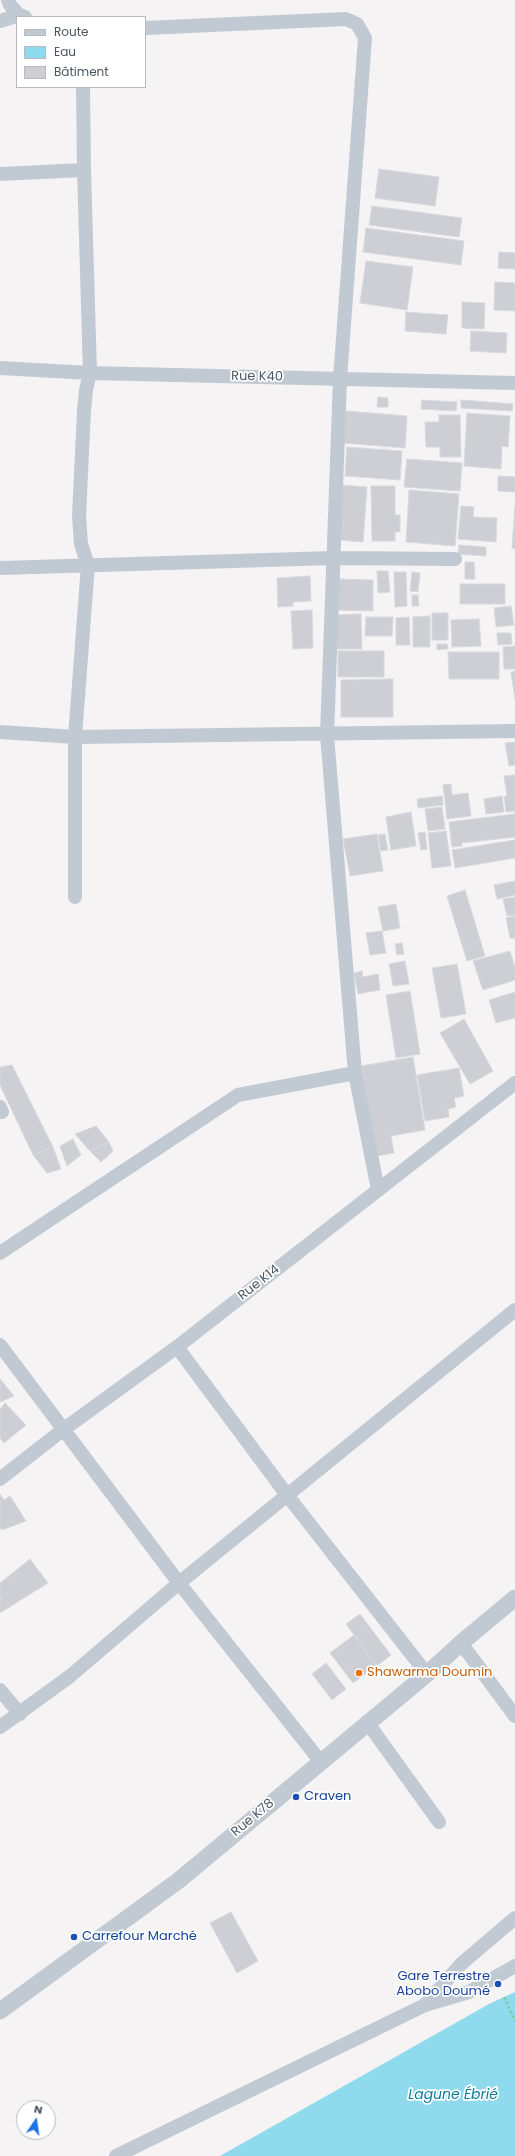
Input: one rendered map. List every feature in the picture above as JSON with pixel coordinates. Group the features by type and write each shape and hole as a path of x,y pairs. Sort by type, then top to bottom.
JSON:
{"street":[{"path":"8,0 10,5 22,16"},
{"path":"0,21 16,17"},
{"path":"146,28 346,19 357,24 365,38 340,379 327,735 355,1073 378,1190"},
{"path":"75,897 75,737 88,565 81,544 79,516 84,411 86,390 90,373 83,88"},
{"path":"0,174 84,170"},
{"name":"Rue K40","path":"0,368 90,373 515,383"},
{"path":"0,568 333,558 455,559"},
{"path":"0,732 75,737 515,732"},
{"path":"0,1253 238,1095 355,1073"},
{"name":"Rue K14","path":"0,1479 64,1429 177,1346 515,1083"},
{"path":"0,1727 20,1714 69,1677 178,1583 515,1310"},
{"path":"0,1345 178,1583 321,1762"},
{"path":"177,1346 287,1495 427,1674"},
{"name":"Rue K78","path":"0,2011 178,1881 367,1722 427,1674 461,1643 515,1598"},
{"path":"461,1643 515,1716"},
{"path":"0,1690 20,1714"},
{"path":"367,1722 439,1822"},
{"path":"425,2005 461,1964 515,1918"},
{"path":"116,2156 425,2005 469,1992 515,1966"}],"path":[{"path":"504,1997 515,2020"}],"water":[{"name":"Lagune Ébrié","path":"515,1992 515,2156 220,2156 489,2004"}],"building":[{"path":"379,169 439,177 435,206 375,198"},
{"path":"372,206 462,218 459,237 369,225"},
{"path":"366,228 464,241 461,265 363,252"},
{"path":"499,252 515,253 515,269 498,268"},
{"path":"366,261 413,267 407,310 360,303"},
{"path":"495,282 515,283 515,311 494,310"},
{"path":"462,302 485,303 484,329 462,328"},
{"path":"406,312 448,315 446,334 405,331"},
{"path":"471,331 507,333 506,353 470,351"},
{"path":"378,397 388,398 388,407 377,407"},
{"path":"422,400 457,402 456,411 421,409"},
{"path":"461,400 513,404 512,411 461,408"},
{"path":"345,411 407,416 405,448 343,443"},
{"path":"467,413 510,416 508,447 502,446 501,469 464,466"},
{"path":"439,415 460,415 461,457 440,457 440,447 426,447 425,422 439,422"},
{"path":"347,447 402,451 400,480 345,476"},
{"path":"407,459 462,463 460,491 404,487"},
{"path":"498,476 515,477 515,492 498,491"},
{"path":"342,485 367,487 363,542 338,540"},
{"path":"371,486 395,486 395,515 400,515 400,532 395,532 395,541 372,541"},
{"path":"409,490 459,494 455,546 406,542"},
{"path":"461,506 474,507 473,517 497,518 496,542 458,539"},
{"path":"515,506 515,549 512,548"},
{"path":"459,545 486,547 486,556 458,554"},
{"path":"465,562 474,562 475,579 465,579"},
{"path":"377,571 388,571 390,592 378,593"},
{"path":"394,572 406,572 407,606 395,607"},
{"path":"412,572 420,573 418,592 410,591"},
{"path":"310,576 311,601 293,602 293,606 278,607 277,578"},
{"path":"338,579 373,580 373,611 337,610"},
{"path":"460,584 505,584 505,604 460,604"},
{"path":"412,595 418,595 419,606 412,606"},
{"path":"511,606 514,625 496,627 494,608"},
{"path":"312,610 313,648 293,649 291,611"},
{"path":"432,613 448,613 448,640 432,640"},
{"path":"361,614 362,649 336,649 336,615"},
{"path":"430,616 430,647 413,647 413,617"},
{"path":"366,617 393,617 392,636 365,636"},
{"path":"409,617 410,645 396,645 396,618"},
{"path":"479,619 481,646 452,647 451,620"},
{"path":"497,633 511,633 512,644 498,645"},
{"path":"437,644 447,644 448,649 437,650"},
{"path":"515,646 515,669 504,669 503,647"},
{"path":"338,651 384,651 384,677 338,677"},
{"path":"448,652 499,652 499,679 449,679"},
{"path":"515,671 515,699 511,672"},
{"path":"393,679 393,717 341,717 341,680"},
{"path":"515,742 515,765 509,766 505,743"},
{"path":"515,775 515,811 506,812 504,797 507,796 504,776"},
{"path":"451,784 452,795 468,793 471,816 447,819 443,785"},
{"path":"442,796 443,805 418,808 417,799"},
{"path":"502,796 504,812 486,814 484,799"},
{"path":"442,807 445,829 428,831 425,809"},
{"path":"411,812 416,846 391,850 386,817"},
{"path":"515,814 515,837 462,843 462,846 452,847 449,822"},
{"path":"446,831 451,866 432,868 428,833"},
{"path":"425,832 427,849 421,850 418,833"},
{"path":"377,834 383,871 350,876 343,839"},
{"path":"385,834 388,850 381,851 378,835"},
{"path":"515,840 515,858 455,868 452,850"},
{"path":"515,881 515,895 497,899 494,885"},
{"path":"465,890 485,956 467,961 447,896"},
{"path":"515,897 515,915 507,916 503,899"},
{"path":"396,904 400,928 383,931 378,907"},
{"path":"515,916 515,938 510,938 506,918"},
{"path":"382,931 386,953 370,955 366,933"},
{"path":"402,943 404,954 397,955 395,944"},
{"path":"510,951 515,968 515,980 483,990 473,961"},
{"path":"405,961 409,984 393,986 389,964"},
{"path":"457,964 466,1014 441,1018 432,968"},
{"path":"362,971 363,977 378,974 380,990 358,994 354,973"},
{"path":"410,991 420,1054 396,1058 386,995"},
{"path":"515,992 515,1018 496,1023 489,1000"},
{"path":"464,1019 493,1071 470,1084 440,1033"},
{"path":"413,1057 425,1130 391,1136 394,1153 376,1156 361,1066"},
{"path":"12,1065 53,1147 33,1155 0,1085 0,1067"},
{"path":"459,1068 464,1096 454,1098 456,1107 448,1109 449,1117 425,1121 417,1075"},
{"path":"96,1126 109,1142 90,1151 75,1134"},
{"path":"73,1139 81,1155 67,1166 60,1146"},
{"path":"109,1142 113,1151 101,1162 90,1151"},
{"path":"53,1147 61,1169 47,1173 33,1155"},
{"path":"0,1379 14,1396 0,1402"},
{"path":"5,1403 26,1425 4,1443 0,1438 0,1409"},
{"path":"0,1494 4,1500 10,1496 26,1521 2,1530 0,1528"},
{"path":"30,1559 48,1583 11,1606 0,1597 0,1583"},
{"path":"0,1597 11,1606 0,1613"},
{"path":"360,1614 391,1655 377,1666 346,1624"},
{"path":"354,1635 377,1666 353,1683 330,1653"},
{"path":"326,1663 346,1689 332,1700 312,1674"},
{"path":"231,1912 258,1961 237,1973 210,1923"}],"place":[{"name":"Shawarma Doumin","path":"359,1673"},
{"name":"Craven","path":"296,1797"},
{"name":"Carrefour Marché","path":"74,1937"},
{"name":"Gare Terrestre Abobo Doumé","path":"498,1984"}]}
